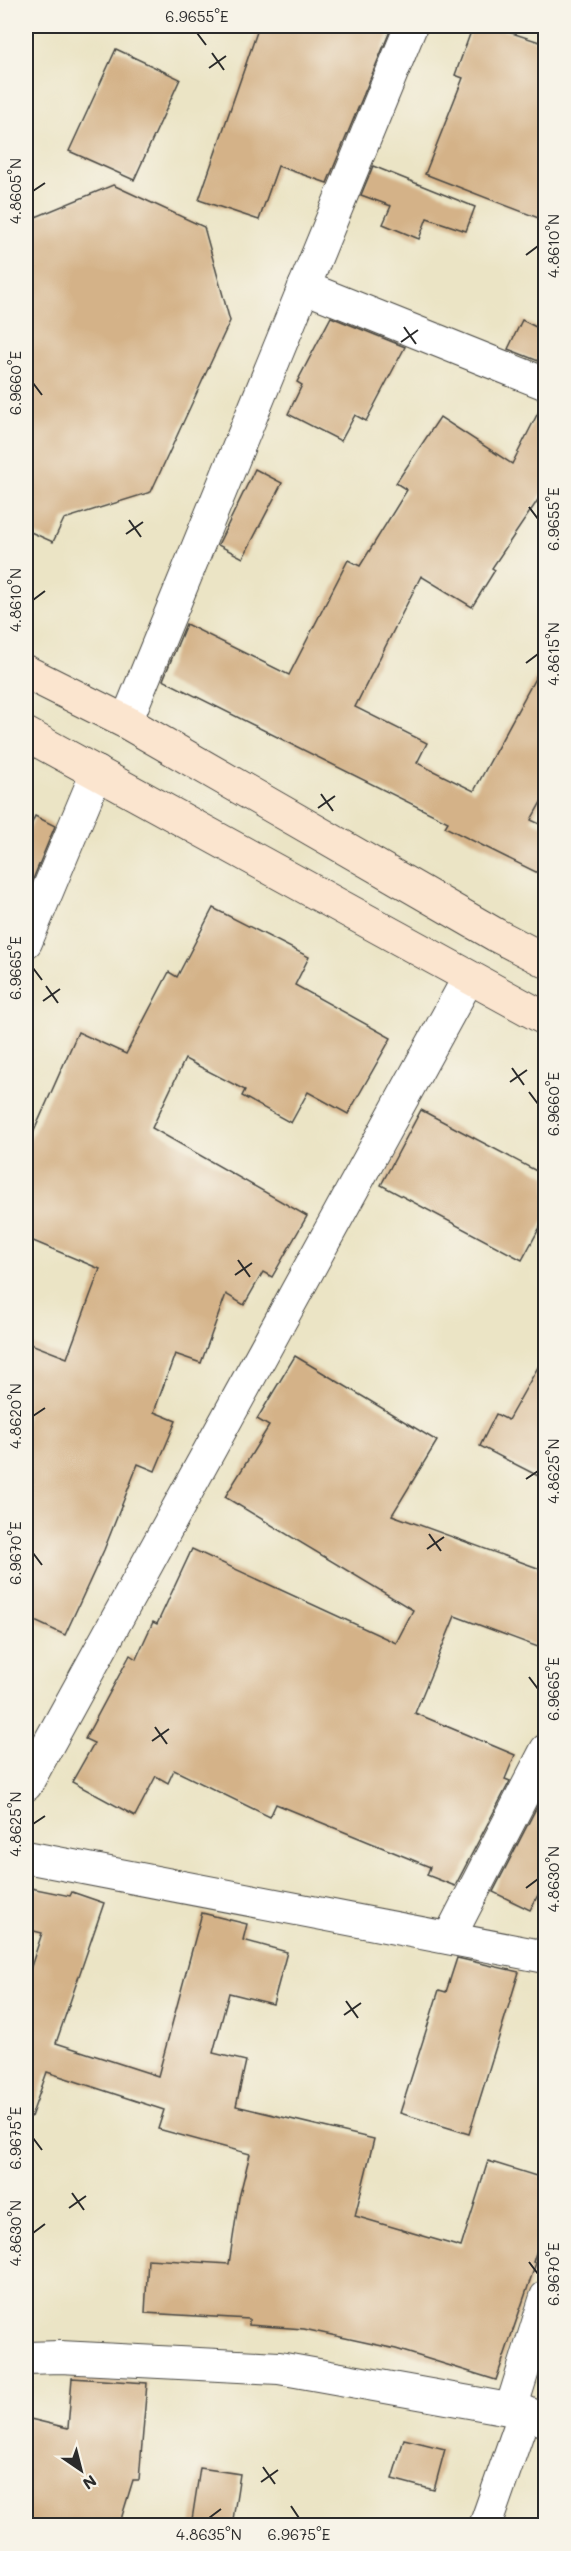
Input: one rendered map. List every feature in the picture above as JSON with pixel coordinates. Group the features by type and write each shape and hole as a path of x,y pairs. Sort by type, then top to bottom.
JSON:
{"main road":[{"path":"26,672 126,722 496,935 546,961"},
{"path":"26,734 546,1019"}],"street":[{"path":"126,722 411,26"},
{"path":"304,287 546,384"},
{"path":"26,942 97,772"},
{"path":"26,1785 469,977"},
{"path":"449,1938 546,1750"},
{"path":"26,1857 546,1957"},
{"path":"485,2526 527,2414 546,2297"},
{"path":"26,2358 60,2357 279,2368 527,2414"}],"building":[{"path":"259,26 368,26 390,31 327,183 278,166 259,220 199,200"},
{"path":"473,26 490,26 546,44 546,221 425,174 463,78 455,75"},
{"path":"116,49 180,79 134,180 69,151"},
{"path":"373,166 475,207 466,231 427,218 419,239 383,224 391,206 361,195"},
{"path":"113,185 204,227 230,321 151,492 64,519 53,542 26,530 26,221"},
{"path":"331,317 405,347 366,421 355,415 341,441 288,414 302,385 297,382"},
{"path":"522,320 546,332 546,364 508,349"},
{"path":"544,401 546,402 546,488 492,568 495,570 472,607 421,576 355,707 427,743 417,763 474,791 546,658 546,793 531,820 546,827 546,877 445,827 448,822 163,680 186,624 289,675 348,560 360,566 407,490 396,483 440,417 512,464"},
{"path":"255,469 282,483 243,558 218,545"},
{"path":"35,816 55,826 26,896 26,836"},
{"path":"213,908 309,957 295,985 391,1038 348,1114 308,1092 291,1123 242,1096 245,1090 185,1059 152,1128 307,1216 272,1277 263,1272 244,1305 226,1294 201,1363 175,1354 154,1412 176,1421 155,1471 138,1464 104,1550 65,1635 26,1617 26,1342 67,1358 100,1269 26,1238 26,1149 78,1032 126,1054 169,972 177,977"},
{"path":"421,1110 546,1176 546,1216 522,1260 381,1185"},
{"path":"546,1353 546,1480 480,1446 496,1414 508,1420"},
{"path":"295,1356 437,1441 392,1515 546,1571 546,1650 455,1616 415,1713 515,1755 505,1779 510,1781 455,1886 427,1875 430,1867 276,1804 270,1817 174,1770 168,1783 156,1776 135,1816 72,1782 94,1743 85,1739 130,1655 136,1659 153,1622 157,1624 192,1549 396,1643 413,1610 225,1497 269,1426 257,1419"},
{"path":"543,1795 546,1796 546,1880 530,1910 493,1892"},
{"path":"26,1887 70,1896 72,1892 104,1903 56,2043 158,2076 202,1913 247,1924 243,1940 287,1952 273,2004 229,1993 213,2053 246,2061 236,2106 374,2139 355,2216 461,2247 488,2161 546,2179 546,2222 533,2262 536,2263 496,2380 396,2349 304,2329 249,2325 249,2319 145,2313 148,2259 229,2264 239,2198 250,2154 158,2129 164,2110 47,2072 31,2117 26,2116 26,1982 42,1933 26,1929"},
{"path":"457,1958 519,1972 469,2134 400,2113 439,1990 446,1992"},
{"path":"72,2378 147,2383 139,2480 133,2480 119,2526 26,2526 26,2418 68,2428"},
{"path":"404,2439 445,2449 434,2490 392,2479"},
{"path":"200,2468 240,2474 232,2526 191,2526"}]}
